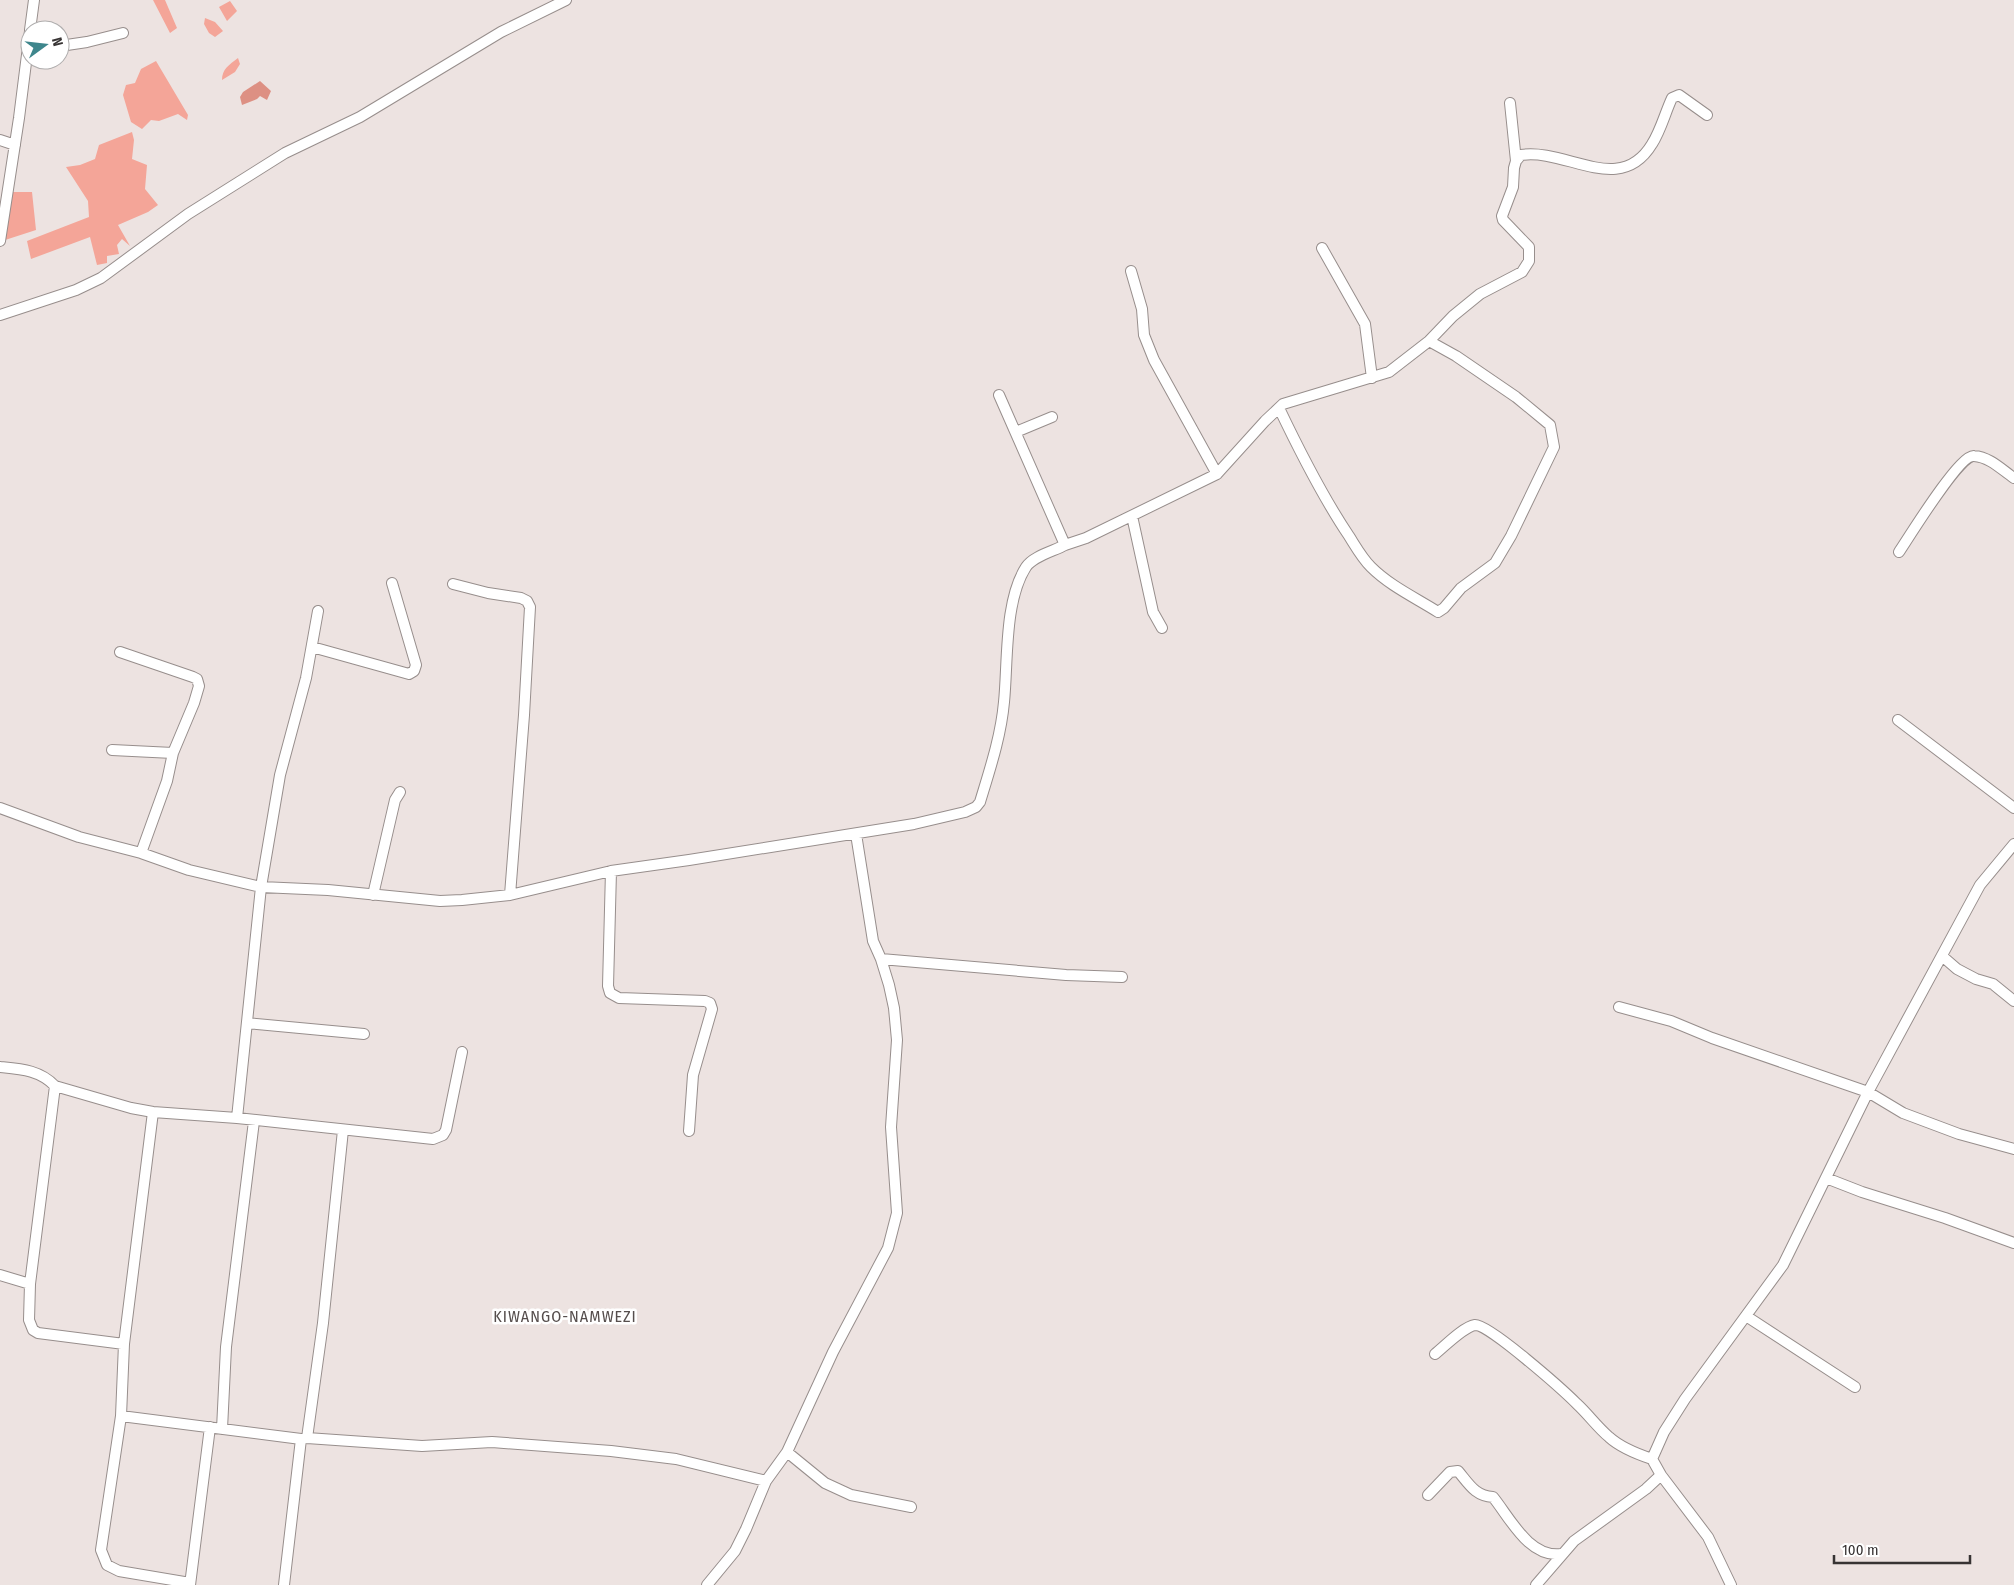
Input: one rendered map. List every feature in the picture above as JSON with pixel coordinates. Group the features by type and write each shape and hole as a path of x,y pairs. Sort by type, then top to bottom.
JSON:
{"street":[{"path":"31,20 34,0"},
{"path":"0,315 76,290 101,278 188,214 285,153 360,117 501,32 566,0"},
{"path":"70,45 123,33"},
{"path":"0,241 26,70"},
{"path":"1516,161 1521,155 1561,157 1576,163 1614,170 1638,162 1652,144 1672,98 1679,95 1707,115"},
{"path":"0,808 79,837 141,853 189,870 261,887 328,890 440,901 510,895 611,871 914,824 965,812 976,807 980,802 992,763 1004,703 1008,639 1013,602 1020,580 1029,563 1065,545 1086,538 1217,474 1283,404 1389,372 1428,341 1453,316 1480,294 1522,272 1528,264 1529,247 1503,220 1502,216 1513,187 1516,161 1510,103"},
{"path":"0,140 15,145"},
{"path":"1322,248 1365,324 1372,378"},
{"path":"1131,271 1142,310 1144,335 1154,360 1217,474"},
{"path":"1279,408 1304,461 1332,512 1364,560 1398,588 1438,612 1444,608 1460,588 1495,563 1511,536 1554,447 1550,426 1516,397 1456,356 1428,341"},
{"path":"999,395 1065,545"},
{"path":"1016,432 1052,417"},
{"path":"1899,552 1954,471 1968,457 1973,455 1990,460 2014,478"},
{"path":"1132,516 1153,612 1162,628"},
{"path":"312,647 409,674 414,671 416,665 392,583"},
{"path":"453,584 488,593 521,598 527,601 530,607 510,895"},
{"path":"237,1118 261,887 280,775 306,678 318,611"},
{"path":"120,652 197,679 199,686 173,753 167,781 141,853"},
{"path":"1898,720 2014,808"},
{"path":"112,750 173,753"},
{"path":"373,895 395,800 400,792"},
{"path":"707,1585 735,1551 746,1530 766,1481 787,1452 834,1352 888,1248 897,1213 891,1127 897,1040 894,1008 881,959 873,941 856,834"},
{"path":"1652,1459 1664,1432 1685,1399 1783,1265 1868,1092 1980,885 2014,844"},
{"path":"611,871 608,986 610,993 619,998 705,1001 710,1003 712,1009 693,1075 689,1131"},
{"path":"1942,956 1957,969 1976,979 1993,984 2014,1001"},
{"path":"881,959 1066,975 1122,977"},
{"path":"1619,1006 1671,1021 1712,1038 1868,1092 1903,1113 1959,1134 2014,1149"},
{"path":"247,1023 364,1034"},
{"path":"0,1067 21,1068 48,1078 55,1086 131,1108 153,1112 237,1118 433,1139 439,1137 446,1130 462,1052"},
{"path":"55,1086 30,1284 28,1320 33,1330 38,1333 124,1344"},
{"path":"153,1112 124,1344 120,1416 101,1542 102,1558 107,1565 119,1571 190,1584 210,1427"},
{"path":"222,1429 226,1347 254,1121"},
{"path":"284,1585 304,1439 323,1323 343,1130"},
{"path":"1826,1178 1870,1195 1946,1218 2014,1243"},
{"path":"0,1275 30,1284"},
{"path":"1746,1316 1855,1387"},
{"path":"1435,1354 1472,1326 1480,1326 1497,1335 1553,1382 1609,1437 1629,1451 1652,1459 1661,1476 1708,1537 1731,1585"},
{"path":"120,1416 304,1439 422,1446 492,1442 611,1451 676,1459 766,1481"},
{"path":"787,1452 825,1482 851,1495 911,1507"},
{"path":"1428,1495 1450,1472 1458,1471 1474,1490 1483,1496 1493,1497 1522,1538 1544,1552 1552,1555 1561,1554"},
{"path":"1536,1585 1574,1541 1661,1476"}],"shaded area":[{"path":"153,0 165,0 177,28 170,33"},
{"path":"230,1 237,11 227,21 219,7"},
{"path":"205,18 215,22 223,31 215,37 209,33 204,24"},
{"path":"238,58 240,64 235,72 222,80 225,70"},
{"path":"156,61 188,115 187,120 178,114 159,121 151,120 142,129 131,122 123,95 126,85 135,83 141,69"},
{"path":"260,81 271,91 267,100 260,96 242,105 240,97 243,92"},
{"path":"132,132 134,140 132,159 147,165 145,189 158,205 148,212 118,225 130,246 122,239 117,245 119,254 107,256 107,263 97,265 90,237 31,259 27,241 89,217 88,201 66,167 80,165 95,159 99,145"},
{"path":"10,192 32,192 36,230 2,241"}],"district":[{"name":"KIWANGO-NAMWEZI","path":"565,1316"}]}
